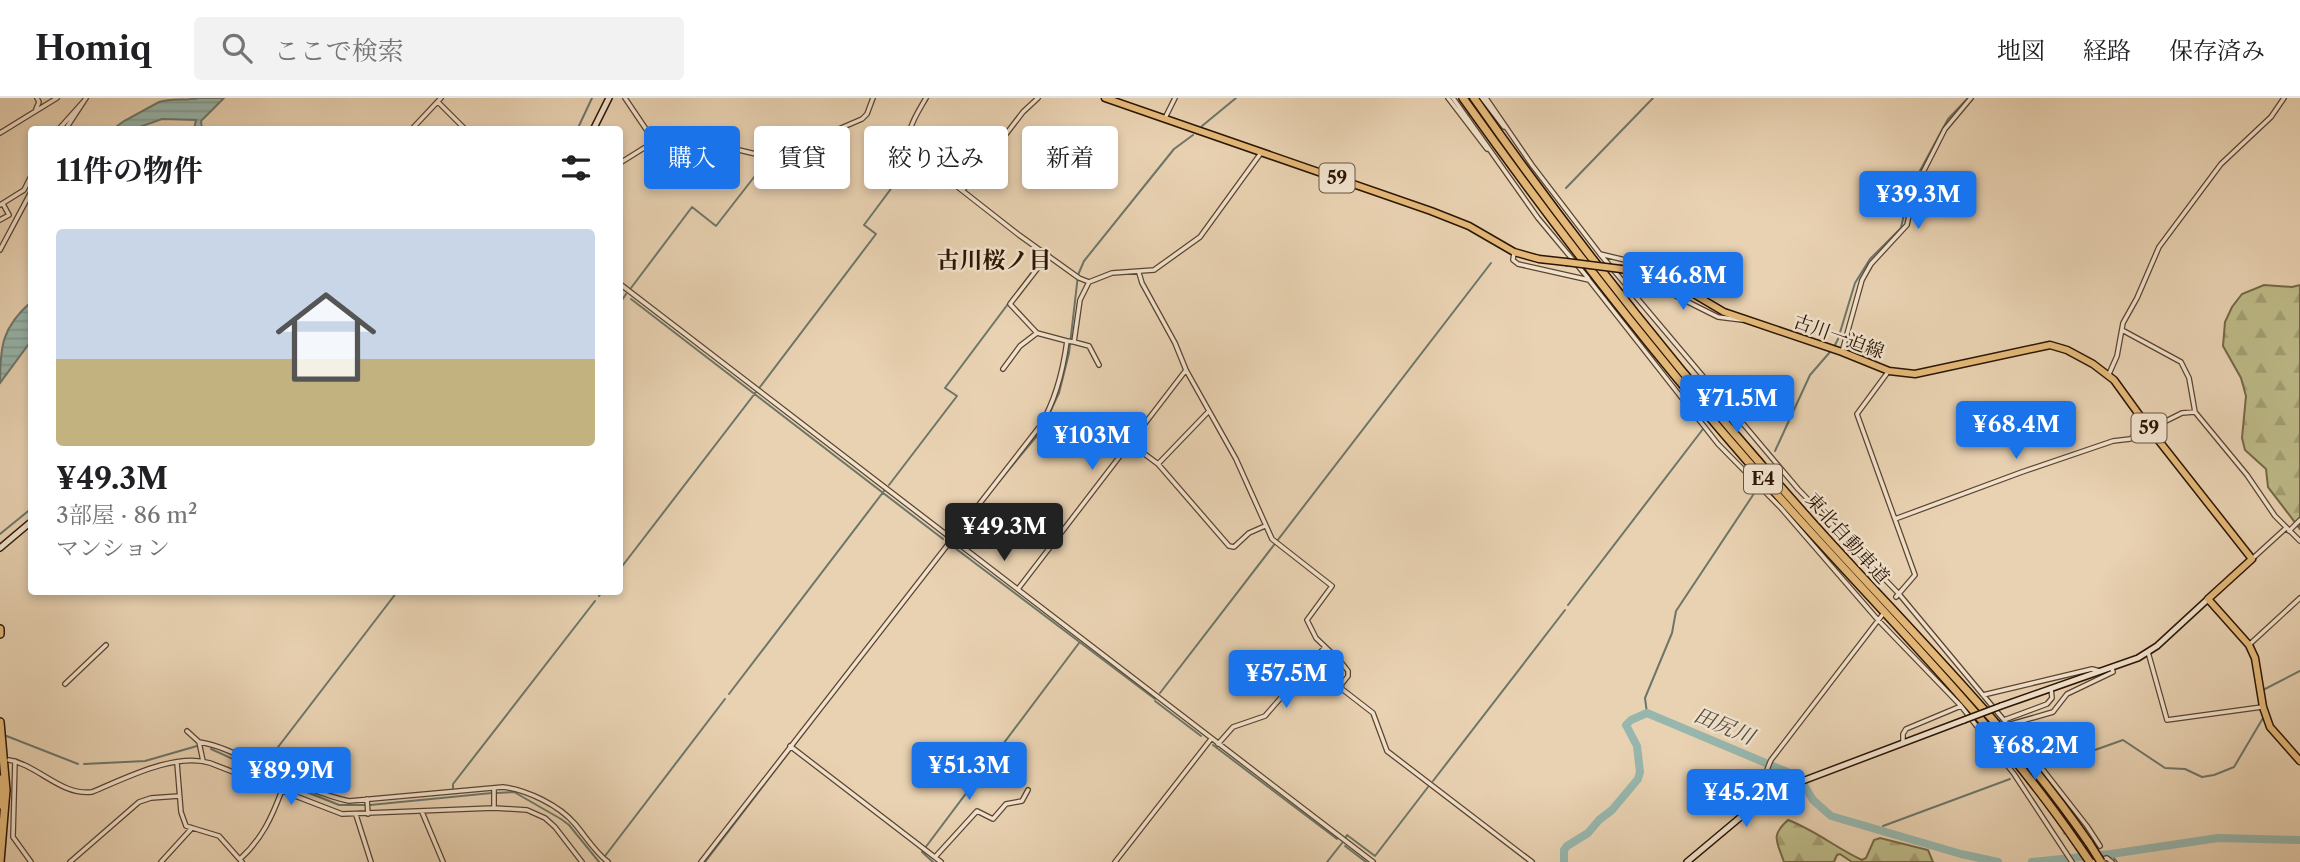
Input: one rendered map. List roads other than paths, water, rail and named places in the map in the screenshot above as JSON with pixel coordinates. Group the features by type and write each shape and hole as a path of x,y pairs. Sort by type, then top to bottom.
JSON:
{"highway":[{"name":"東北自動車道","path":"1463,98 1577,253 1665,363 1770,487 1996,735 2080,846 2089,862"},
{"name":"東北自動車道","path":"1474,98 1584,248 1664,348 1809,519 2003,730 2048,784 2101,862"},
{"path":"0,629 0,635"},
{"path":"0,722 6,790 1,862"},
{"path":"0,779 0,805"}],"main road":[{"name":"古川一迫線","path":"1105,98 1458,221 1514,252 1539,259 1659,276 1681,285 1714,308 1889,370 1915,374 2050,345 2067,350 2109,374 2252,559"},
{"path":"2252,559 2208,599 2249,645 2255,658 2264,712 2270,727 2300,761"}],"street":[{"path":"35,111 37,98"},
{"path":"0,133 57,98"},
{"path":"595,126 609,98"},
{"path":"625,98 644,126"},
{"path":"740,150 760,155 778,155 810,147 827,134 862,119 873,98"},
{"path":"926,98 912,124 909,143 911,149 1077,277 1089,282"},
{"path":"963,190 1023,112 1038,98"},
{"path":"1165,118 1175,98"},
{"path":"1448,98 1489,151"},
{"path":"1453,98 1538,218 1718,444 1781,508 1878,620 1961,706 2014,774 2071,862"},
{"path":"1836,350 1862,280 1871,264 1907,225 1915,188 1945,129 1972,98"},
{"path":"2109,374 2117,356 2122,330 2159,247 2221,164 2271,117 2284,98"},
{"path":"62,126 85,100"},
{"path":"68,126 85,100"},
{"path":"415,126 440,100 463,126"},
{"path":"1484,100 1622,281 1797,489 1898,596 1983,695 2100,846"},
{"path":"623,161 644,148"},
{"path":"701,862 1045,418 1060,380 1080,300 1089,282 1112,272 1131,270 1139,273 1154,270 1200,237 1261,153"},
{"path":"0,220 9,215 1,204 24,190 28,182"},
{"path":"0,250 28,198"},
{"path":"1514,252 1513,260 1518,264 1589,280"},
{"path":"1600,254 1676,272 1682,279 1681,285"},
{"path":"1048,255 1010,304 1037,333 1089,346 1098,365"},
{"path":"1139,273 1186,370 1236,459 1275,543 1332,586 1307,620 1314,636 1348,671 1348,677 1341,685 1342,689 1373,713 1387,751 1532,862"},
{"path":"1622,281 1670,293 1718,317 1745,320"},
{"path":"623,286 1373,862"},
{"path":"2122,330 2181,362 2189,378 2195,412 2247,475 2275,516 2300,541"},
{"path":"1003,369 1020,346 1037,333"},
{"path":"1018,589 1186,370"},
{"path":"1889,370 1857,414 1915,575 1898,596"},
{"path":"1158,464 1209,411"},
{"path":"1895,519 2113,441 2130,439 2182,413 2195,412"},
{"path":"1124,450 1142,452 1158,464 1229,546 1234,547 1249,533 1266,526"},
{"path":"2252,559 2300,520"},
{"path":"0,548 28,524"},
{"path":"2249,645 2300,598"},
{"path":"1686,862 1761,800 1798,781 2112,668 2148,652 2208,599"},
{"path":"1761,800 1769,764 1882,614"},
{"path":"65,684 106,645"},
{"path":"1218,744 1233,727 1265,716 1325,647"},
{"path":"2148,652 2167,720 2264,712"},
{"path":"2008,725 2053,712 2067,694 2113,672 2112,668"},
{"path":"1983,695 2091,669 2101,672"},
{"path":"2004,720 2047,704 2052,698 2052,688"},
{"path":"1903,743 1902,734 1906,729 1961,706"},
{"path":"187,731 199,742 234,752 333,798 349,801 503,787 523,791 563,814 608,862"},
{"path":"1115,862 1211,738"},
{"path":"199,742 203,761"},
{"path":"792,747 941,862"},
{"path":"9,760 71,790 86,793 163,764 189,760 203,761 333,811 356,815 494,808 527,810 545,818 582,862"},
{"path":"15,761 13,834 31,862"},
{"path":"177,763 179,796 186,826 219,836 241,861 268,825 283,776"},
{"path":"494,789 494,808"},
{"path":"935,856 977,811 993,819 1006,804 1022,801 1028,790"},
{"path":"70,862 139,802 151,798 179,796"},
{"path":"367,799 368,814"},
{"path":"422,812 443,862"},
{"path":"356,815 370,862"},
{"path":"161,862 192,828"},
{"path":"2057,839 2063,834"},
{"path":"2089,862 2107,859 2112,862"}],"water":[{"path":"224,98 201,121 202,126 195,126 196,120 162,119 142,126 117,126 159,102"},
{"path":"28,305 28,345 0,383 2,348 8,329"}],"waterway":[{"path":"579,126 592,98"},
{"path":"1202,126 1236,98"},
{"path":"1566,188 1653,98"},
{"path":"1834,347 1855,283 1870,259 1901,228 1909,191 1948,119 1968,98"},
{"path":"996,485 1041,431 1059,393 1069,353 1078,275 1084,261 1174,149 1193,135"},
{"path":"631,288 692,207 716,226 754,177"},
{"path":"760,387 876,234 864,225 891,189"},
{"path":"889,485 957,396 945,388 1044,256"},
{"path":"1160,693 1491,263"},
{"path":"623,298 626,294"},
{"path":"631,299 943,539"},
{"path":"1775,451 1810,375 1830,352"},
{"path":"623,565 756,392"},
{"path":"1568,605 1703,429"},
{"path":"1647,713 1645,698 1672,633 1676,611 1757,489"},
{"path":"729,694 884,491"},
{"path":"0,534 28,511"},
{"path":"955,548 1155,699"},
{"path":"265,764 395,595"},
{"path":"453,788 453,784 595,601"},
{"path":"1433,781 1565,610"},
{"path":"933,862 922,852 1079,643"},
{"path":"2267,711 2263,690 2300,671"},
{"path":"605,856 725,699"},
{"path":"1155,701 1201,736"},
{"name":"田尻川","path":"1564,862 1564,850 1567,846 1588,833 1638,779 1640,772 1637,746 1626,725 1647,713 1799,777 1813,800 1831,816 1961,854 1998,862"},
{"path":"2047,767 2123,740 2165,768 2185,769 2202,777 2214,775 2234,767 2263,718"},
{"path":"705,862 809,726"},
{"path":"4,735 78,764"},
{"path":"1213,745 1337,839"},
{"path":"84,764 145,761 197,746"},
{"path":"211,749 279,780"},
{"path":"1883,826 2010,779"},
{"path":"282,782 339,805 365,805"},
{"path":"1346,837 1347,835 1375,856 1428,787"},
{"path":"497,793 514,792 561,819 599,862"},
{"path":"370,805 492,793"},
{"name":"田尻川","path":"2032,862 2111,854 2218,838 2300,840"},
{"path":"1327,862 1342,843"},
{"path":"1345,846 1366,862"},
{"path":"2111,854 2117,862"}],"tunnel":[{"path":"1468,115 1483,102"},
{"path":"2063,834 2077,825"}],"district":[{"name":"古川桜ノ目","path":"994,260"}]}
